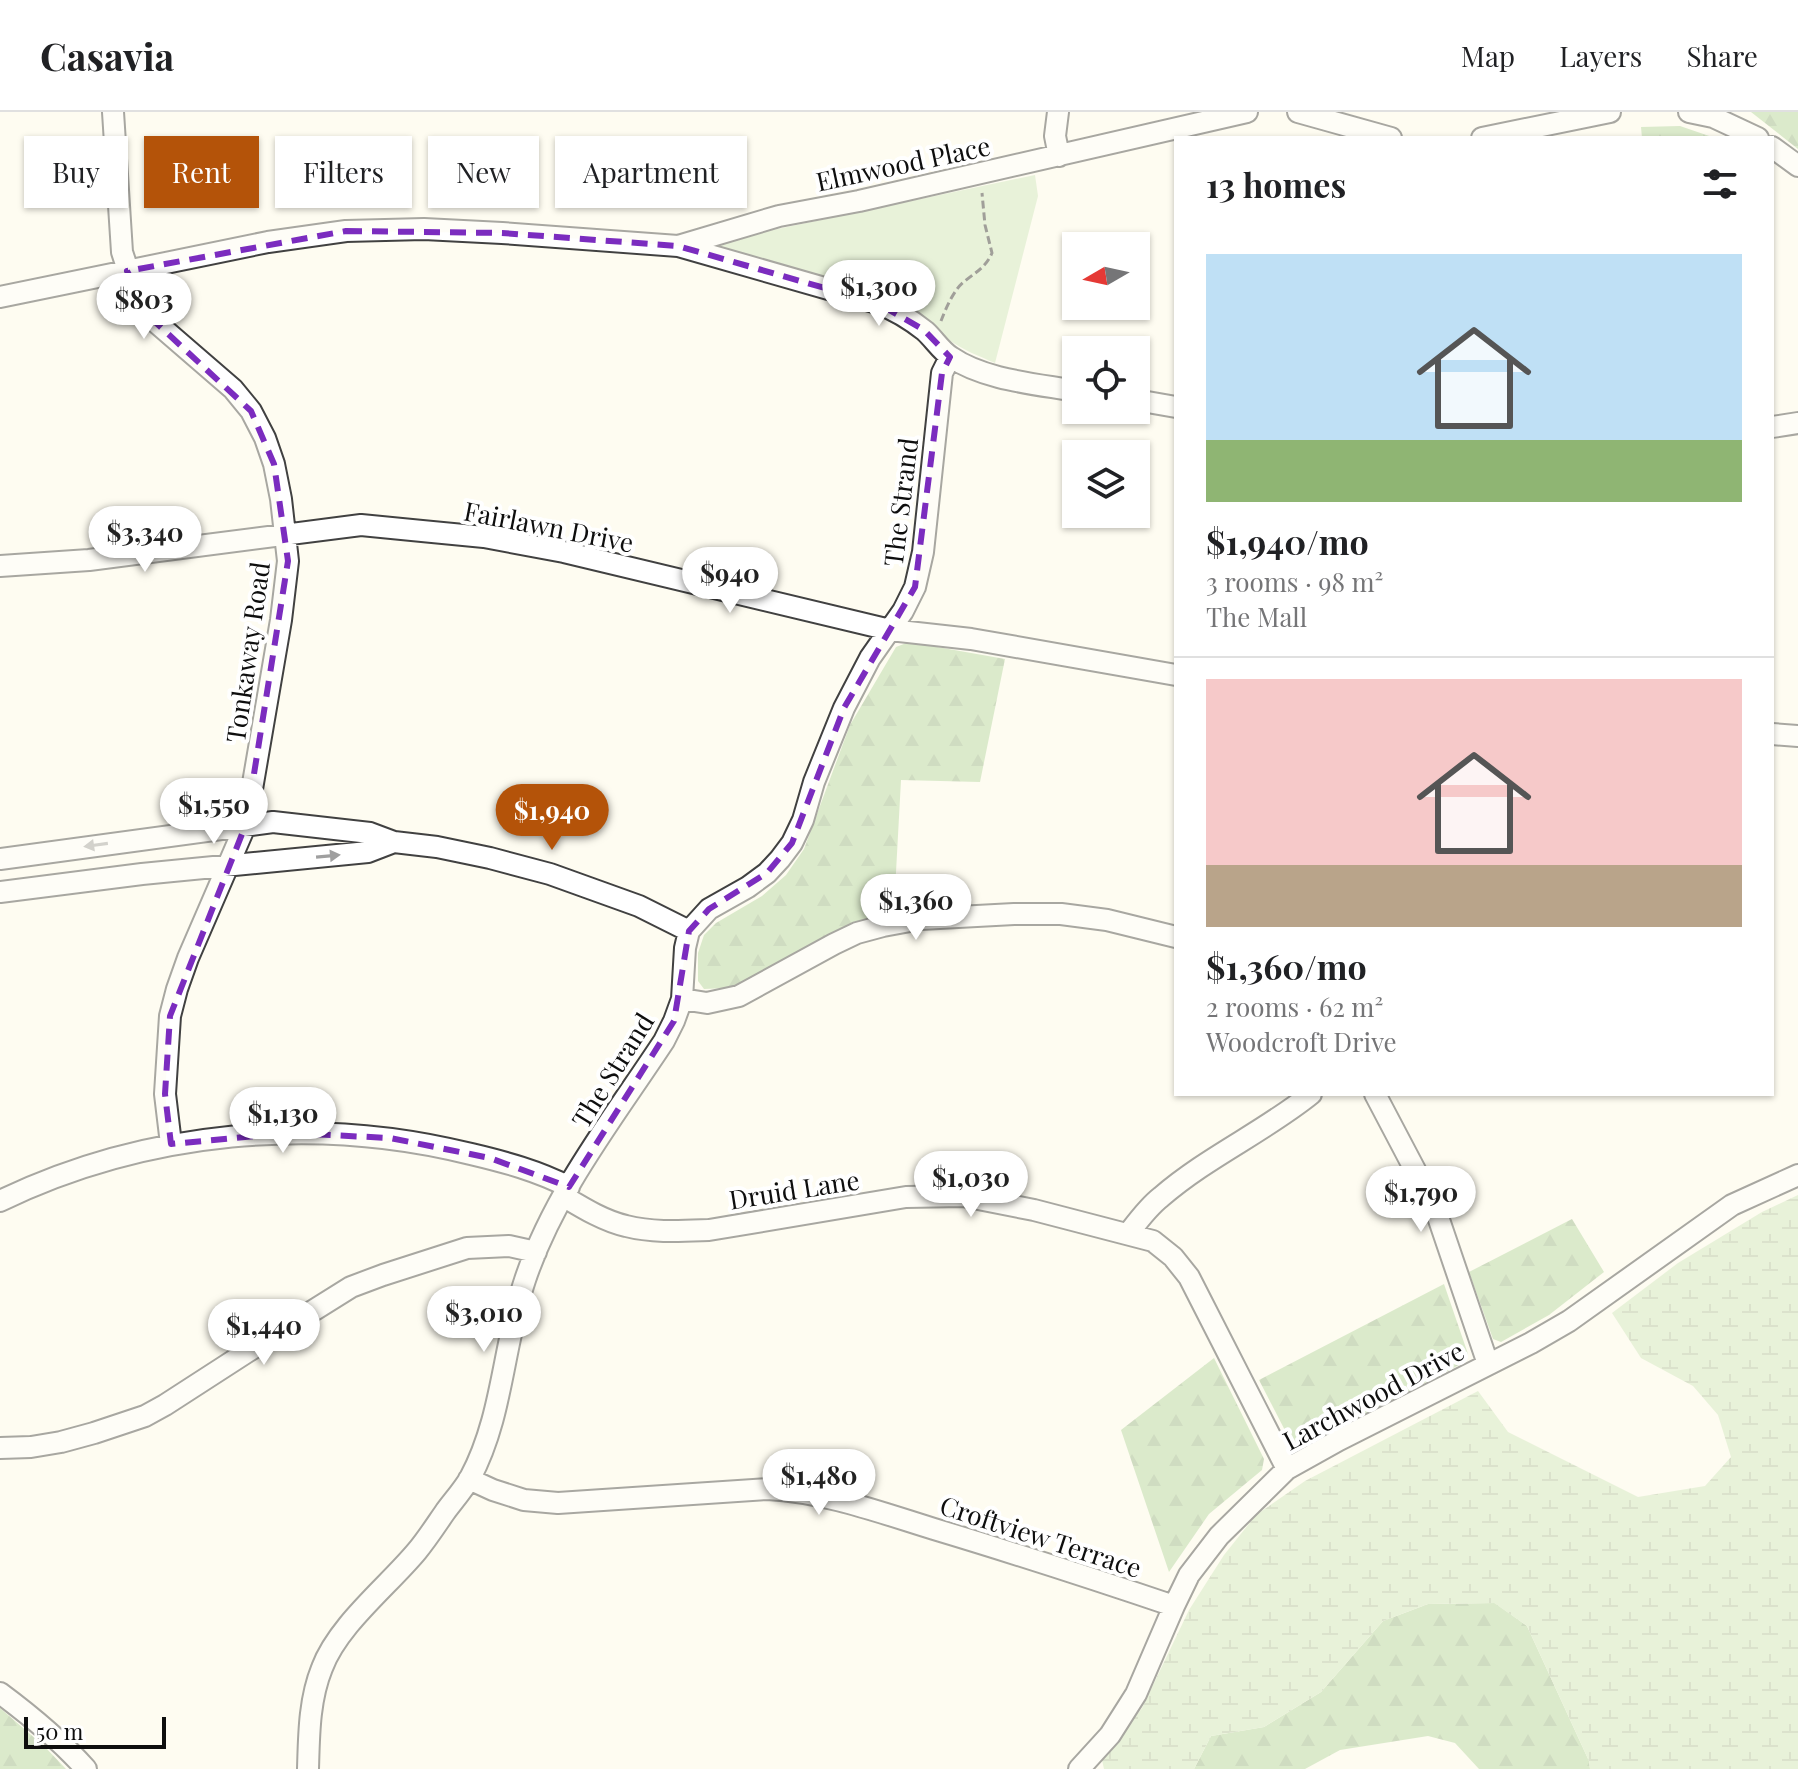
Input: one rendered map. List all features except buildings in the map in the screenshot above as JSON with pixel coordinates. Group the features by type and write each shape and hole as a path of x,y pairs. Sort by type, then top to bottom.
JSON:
{"street":[{"name":"Tonkaway Road","path":"113,112 122,252 138,301 152,319 233,389 251,411 274,464 288,561 246,824 188,958 170,1016 165,1094 171,1144"},
{"path":"1058,112 1055,136 1059,156"},
{"name":"Elmwood Place","path":"0,297 268,242 346,231 424,229 678,246 779,216 859,201 1247,112"},
{"path":"1298,112 1384,136"},
{"path":"1492,136 1610,112"},
{"path":"1689,112 1713,117 1754,136"},
{"path":"1774,148 1798,166"},
{"path":"678,246 877,303 899,312 950,357 978,370 1062,388"},
{"name":"The Strand","path":"308,1769 311,1715 322,1667 334,1645 381,1588 417,1551 469,1479 494,1414 524,1282 536,1252 566,1191 674,1021 682,999 689,931 709,909 767,873 792,843 844,708 870,658 903,611 915,587 923,552 942,373 950,357"},
{"path":"1150,402 1174,407"},
{"path":"1774,427 1798,423"},
{"name":"Fairlawn Drive","path":"0,566 89,560 361,525 484,537 564,552 890,630 971,639 1174,675"},
{"path":"1774,734 1798,736"},
{"path":"0,859 273,822 370,833 394,842 490,858 550,874 639,906 689,931"},
{"path":"0,892 368,852 394,842"},
{"path":"682,999 707,1003 739,996 857,933 921,919 1061,914 1107,920 1174,937"},
{"path":"1128,1234 1160,1197 1308,1096"},
{"path":"1376,1096 1435,1208 1488,1364"},
{"name":"Druid Lane","path":"0,1201 28,1187 142,1150 171,1144 287,1133 390,1138 490,1158 544,1174 581,1207 626,1226 658,1230 709,1230 906,1197 963,1196 991,1200 1153,1241 1173,1257 1189,1277 1287,1469"},
{"name":"Larchwood Drive","path":"1079,1769 1110,1735 1136,1694 1189,1575 1219,1536 1287,1469 1569,1321 1732,1205 1798,1175"},
{"path":"0,1448 61,1442 145,1416 351,1287 383,1275 467,1248 509,1246 536,1252"},
{"name":"Croftview Terrace","path":"469,1479 524,1500 558,1503 767,1489 831,1497 1174,1606"},
{"path":"0,1693 34,1718 86,1769"}],"path":[{"path":"933,339 946,308 963,282 980,271 992,253 985,225 980,173"}],"highlighted area":[{"path":"346,231 502,233 678,246 877,303 924,330 950,357 942,373 915,587 844,708 792,843 767,873 709,909 689,931 674,1021 569,1187 490,1158 390,1138 287,1133 171,1144 165,1094 170,1016 246,824 288,561 274,464 251,411 152,319 127,271"}],"green space":[{"path":"1751,112 1798,112 1798,149"},
{"path":"1680,126 1709,136 1642,136 1641,127"},
{"path":"1035,175 1038,196 995,363 954,344 897,300 715,248 714,245 715,242"},
{"path":"909,642 1005,659 980,782 901,780 894,909 848,925 746,981 727,988 704,989 698,981 698,953 704,935 716,923 762,896 786,875 804,849 850,725 896,647"},
{"path":"1798,1195 1798,1769 1590,1769 1527,1626 1494,1603 1428,1604 1383,1621 1321,1692 1264,1727 1211,1736 1194,1769 1104,1769 1102,1760 1142,1708 1189,1610 1224,1555 1256,1515 1305,1481 1478,1391 1508,1432 1638,1497 1705,1486 1731,1457 1718,1415 1693,1386 1641,1358 1612,1313 1678,1263 1762,1212"},
{"path":"1572,1219 1604,1272 1549,1315 1501,1342 1493,1339 1469,1272"},
{"path":"1444,1284 1468,1354 1465,1362 1301,1447 1292,1444 1259,1380"},
{"path":"1214,1358 1264,1459 1262,1470 1209,1514 1169,1572 1121,1430"},
{"path":"1495,1603 1527,1626 1590,1769 1479,1769 1455,1743 1428,1736 1340,1750 1305,1769 1194,1769 1211,1736 1264,1727 1321,1692 1383,1621 1428,1604"},
{"path":"0,1708 45,1747 66,1769 0,1769"}]}
